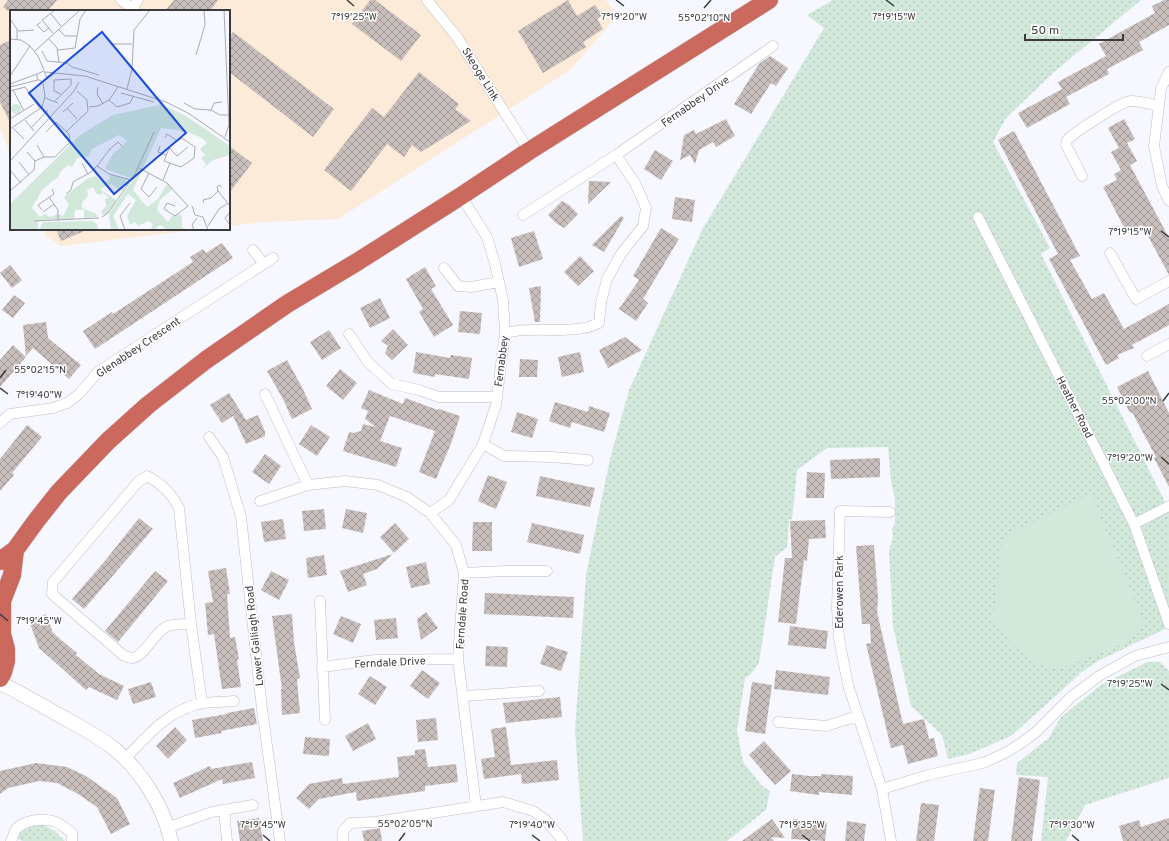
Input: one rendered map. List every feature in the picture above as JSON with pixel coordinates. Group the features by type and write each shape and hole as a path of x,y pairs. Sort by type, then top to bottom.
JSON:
{"highway":[{"path":"0,561 15,550 59,492 108,441 148,405 206,360 287,304 461,196 529,151 769,0"},
{"path":"0,678 6,661 6,649 1,632 2,601 12,575 15,550"}],"street":[{"path":"121,0 135,6"},
{"name":"Skeoge Link","path":"427,0 457,37 529,151"},
{"name":"Fernabbey Drive","path":"523,214 616,155 774,46"},
{"path":"1169,72 1161,89 1154,146 1162,186 1169,199"},
{"path":"1082,176 1066,145 1067,140 1074,133 1129,100 1158,106"},
{"path":"505,332 573,329 592,326 599,323 601,303 607,280 621,254 643,226 646,208 635,183 616,155"},
{"name":"Fernabbey","path":"430,514 449,500 483,444 496,405 505,332 503,300 487,237 461,196"},
{"name":"Heather Road","path":"978,217 1134,524 1169,624"},
{"path":"253,250 264,264"},
{"path":"1110,253 1136,299 1169,281"},
{"name":"Glenabbey Crescent","path":"0,423 10,414 53,408 67,403 79,394 99,371 273,258"},
{"path":"444,268 458,286 471,287 499,282"},
{"path":"349,334 368,362 392,384 419,390 439,397 497,397"},
{"path":"1147,356 1169,344"},
{"path":"265,394 308,485"},
{"name":"Lower Galliagh Road","path":"209,437 223,457 241,517 262,709 280,841"},
{"path":"483,444 504,456 552,457 588,460"},
{"path":"191,624 164,627 155,635 139,655 132,658 122,655 52,594 52,582 138,482 147,476 156,480 165,488 174,498 179,508 191,624 202,703"},
{"name":"Ferndale Road","path":"260,501 308,485 345,481 378,485 407,497 430,514 456,545 464,573 458,659 476,806"},
{"path":"1134,524 1169,506"},
{"name":"Ederowen Park","path":"890,512 840,511 837,610 839,638 848,685 882,789 891,841"},
{"path":"464,573 547,571"},
{"path":"320,601 325,720"},
{"path":"882,789 928,775 983,763 1020,744 1036,732 1071,697 1099,676 1136,656 1169,646"},
{"name":"Ferndale Drive","path":"322,667 375,660 458,659"},
{"path":"0,683 111,746 137,771 161,809 168,827 171,841"},
{"path":"463,696 539,691"},
{"path":"125,759 163,722 185,708 202,703 234,701"},
{"path":"778,722 826,726 858,716"},
{"path":"343,841 343,831 350,823 375,822 504,802 532,811 546,820 563,841"},
{"path":"168,827 212,812 253,805"},
{"path":"224,810 227,841"},
{"path":"11,841 15,830 26,823 37,820 52,821 63,826 72,833 72,841"}],"shaded area":[{"path":"0,0 606,0 617,16 570,70 338,219 263,222 230,226 230,10 10,10 10,153 0,129"},
{"path":"43,230 195,230 61,246 46,236"}],"green space":[{"path":"833,0 1141,0 1053,73 1006,118 993,142 1050,248 1041,254 1169,510 1169,627 1096,662 1082,672 1011,736 969,754 948,759 942,735 911,706 893,626 889,551 893,536 892,529 895,524 895,498 891,481 888,447 827,448 797,470 792,519 789,520 787,547 775,557 759,663 750,675 745,678 737,730 743,762 762,786 770,791 766,810 727,841 583,841 575,730 586,575 610,459 629,390 702,230 824,28 807,15"},
{"path":"1091,494 1143,620 1139,632 1129,641 1062,668 1049,667 1030,659 1010,643 993,620 1003,537"},
{"path":"1147,662 1160,662 1169,671 1169,778 1085,805 1066,841 1041,841 1048,777 1016,775 1017,763 1049,738 1061,717 1101,685"},
{"path":"43,825 55,831 65,841 22,841 17,838 24,829"}],"building":[{"path":"8,0 57,0 49,10 8,11 3,7"},
{"path":"174,0 218,0 211,10 166,10"},
{"path":"370,0 375,0 421,35 401,61 352,24"},
{"path":"568,0 577,16 595,5 602,15 597,19 603,29 583,42 586,47 543,73 518,31"},
{"path":"1164,0 1169,0 1169,25 1139,42 1143,50 1107,69 1109,74 1066,97 1070,104 1027,128 1018,113 1062,89 1058,82 1106,56 1099,44 1155,13 1152,6"},
{"path":"233,32 334,109 313,137 230,73 230,36"},
{"path":"10,40 10,122 0,102 0,45"},
{"path":"770,56 788,68 776,86 771,83 751,114 734,104 759,64"},
{"path":"419,72 459,104 455,109 471,121 421,152 412,145 404,157 387,144 351,191 324,170 372,108 384,117"},
{"path":"726,119 735,136 716,147 713,142 699,150 695,164 690,155 680,160 684,135 694,130 696,134"},
{"path":"1124,119 1135,139 1127,143 1137,161 1130,165 1169,238 1169,275 1142,225 1127,233 1103,187 1117,180 1114,174 1121,170 1111,152 1119,148 1108,128"},
{"path":"1014,131 1080,256 1070,260 1092,299 1104,293 1124,329 1169,304 1169,325 1132,345 1134,348 1117,355 1119,358 1106,365 1049,259 1058,254 998,140"},
{"path":"230,147 252,163 230,192"},
{"path":"655,150 673,161 661,180 644,169"},
{"path":"589,181 611,182 588,204"},
{"path":"675,197 695,200 692,222 672,219"},
{"path":"562,201 569,205 578,214 564,228 548,215"},
{"path":"621,216 624,218 604,252 592,245"},
{"path":"661,228 679,239 643,299 648,303 636,321 619,309 639,280 633,276"},
{"path":"56,230 87,230 61,241"},
{"path":"534,231 543,259 519,267 511,238"},
{"path":"222,243 233,258 95,349 83,331 112,312 113,314 193,262 190,257 203,249 206,253"},
{"path":"580,256 594,271 578,286 564,272"},
{"path":"10,265 22,280 12,288 0,273"},
{"path":"425,267 436,286 431,289 453,325 434,337 419,312 423,309 406,279"},
{"path":"541,286 540,322 535,322 529,288"},
{"path":"14,295 25,303 13,318 2,310"},
{"path":"380,298 390,318 370,328 360,308"},
{"path":"460,311 482,313 480,334 458,332"},
{"path":"46,322 48,338 81,365 69,379 33,348 26,356 23,325"},
{"path":"393,329 408,345 392,360 385,353 388,346 381,341"},
{"path":"329,330 341,348 322,360 310,342"},
{"path":"625,337 642,350 608,368 599,350"},
{"path":"13,345 26,357 0,387 0,360"},
{"path":"416,352 450,358 451,355 472,358 469,379 435,374 435,377 413,373"},
{"path":"580,352 584,372 562,377 558,357"},
{"path":"520,359 538,360 537,377 519,377"},
{"path":"287,360 312,409 292,419 283,399 267,371"},
{"path":"340,369 357,383 343,400 326,386"},
{"path":"1148,371 1169,413 1169,487 1154,458 1156,457 1132,412 1130,413 1117,387"},
{"path":"369,390 403,404 405,398 460,416 452,441 436,479 419,472 435,431 390,416 380,441 402,448 396,467 343,451 349,432 353,433 361,431 363,424 376,427 365,419 368,411 361,408"},
{"path":"229,393 246,420 258,415 265,432 265,436 246,444 233,416 222,423 210,405"},
{"path":"555,402 588,412 589,406 610,413 604,432 572,422 570,428 549,421"},
{"path":"517,412 538,419 532,438 511,432"},
{"path":"27,425 42,437 12,473 14,475 0,491 0,459"},
{"path":"311,425 330,437 317,456 299,444"},
{"path":"265,454 281,466 269,484 252,472"},
{"path":"880,458 880,477 831,479 830,460"},
{"path":"807,472 825,473 824,498 806,498"},
{"path":"488,475 507,482 496,509 478,501"},
{"path":"540,476 595,488 590,507 536,496"},
{"path":"324,509 326,529 304,531 302,511"},
{"path":"346,509 367,513 363,533 342,528"},
{"path":"139,518 153,529 84,609 72,599"},
{"path":"283,519 286,539 264,542 261,522"},
{"path":"825,520 826,538 809,539 807,561 804,560 796,624 778,622 785,558 792,558 790,521"},
{"path":"473,522 492,522 492,551 472,551"},
{"path":"395,523 409,539 394,553 380,537"},
{"path":"532,523 584,535 580,554 527,542"},
{"path":"874,545 878,598 877,612 903,724 924,719 929,739 934,738 938,756 908,764 903,745 891,748 866,644 871,643 870,624 862,624 856,546"},
{"path":"393,554 377,569 363,574 367,585 348,592 340,571"},
{"path":"324,555 327,575 308,578 306,558"},
{"path":"426,562 430,584 411,588 406,567"},
{"path":"226,568 230,594 227,594 230,638 235,637 239,659 237,660 241,687 222,689 214,634 208,635 205,603 213,602 208,571"},
{"path":"155,571 168,581 118,642 105,631"},
{"path":"271,571 289,580 279,600 261,590"},
{"path":"485,593 574,597 573,618 484,614"},
{"path":"426,612 438,628 421,640 417,619"},
{"path":"46,614 53,633 77,653 76,655 99,674 124,686 117,700 89,687 86,690 39,648 29,621"},
{"path":"292,614 294,642 300,678 297,679 300,713 282,715 282,689 272,616"},
{"path":"341,616 361,624 353,643 333,634"},
{"path":"396,618 398,638 376,640 374,620"},
{"path":"790,626 828,631 826,649 788,645"},
{"path":"547,645 568,652 561,671 540,664"},
{"path":"486,646 508,647 507,667 485,666"},
{"path":"422,670 440,683 428,699 410,686"},
{"path":"776,670 830,677 828,695 774,689"},
{"path":"370,676 387,687 375,705 358,694"},
{"path":"151,682 156,697 133,704 128,689"},
{"path":"752,682 772,685 765,734 745,731"},
{"path":"560,697 562,717 506,723 503,703"},
{"path":"254,708 257,724 195,738 192,720"},
{"path":"436,718 438,740 418,742 416,720"},
{"path":"368,723 376,739 353,751 345,736"},
{"path":"175,727 187,740 168,759 156,746"},
{"path":"506,727 511,765 557,760 559,780 522,784 521,774 484,779 481,759 495,757 491,729"},
{"path":"305,737 330,739 329,756 303,754"},
{"path":"764,741 791,771 775,785 749,755"},
{"path":"425,749 428,767 456,764 458,782 425,786 425,791 357,801 356,792 319,799 309,809 296,798 309,784 342,778 343,784 399,777 397,757 415,755 415,750"},
{"path":"252,762 255,778 223,784 222,779 180,798 173,783 210,766 211,769"},
{"path":"36,763 67,767 86,776 117,798 130,824 111,834 97,807 78,794 57,783 39,781 8,788 0,794 0,771"},
{"path":"792,774 810,776 821,776 821,774 853,776 852,795 819,792 819,795 790,791"},
{"path":"1019,777 1040,780 1032,841 1011,841"},
{"path":"980,788 995,790 988,841 973,841"},
{"path":"921,803 939,805 934,841 916,841"},
{"path":"259,818 263,841 240,841 237,821"},
{"path":"1169,818 1169,841 1123,841 1119,826 1139,820 1141,827"},
{"path":"772,819 785,838 771,837 774,841 742,841"},
{"path":"793,819 827,823 825,841 791,839"},
{"path":"847,821 866,824 864,841 845,841"},
{"path":"380,828 382,841 364,841 362,831"}]}
